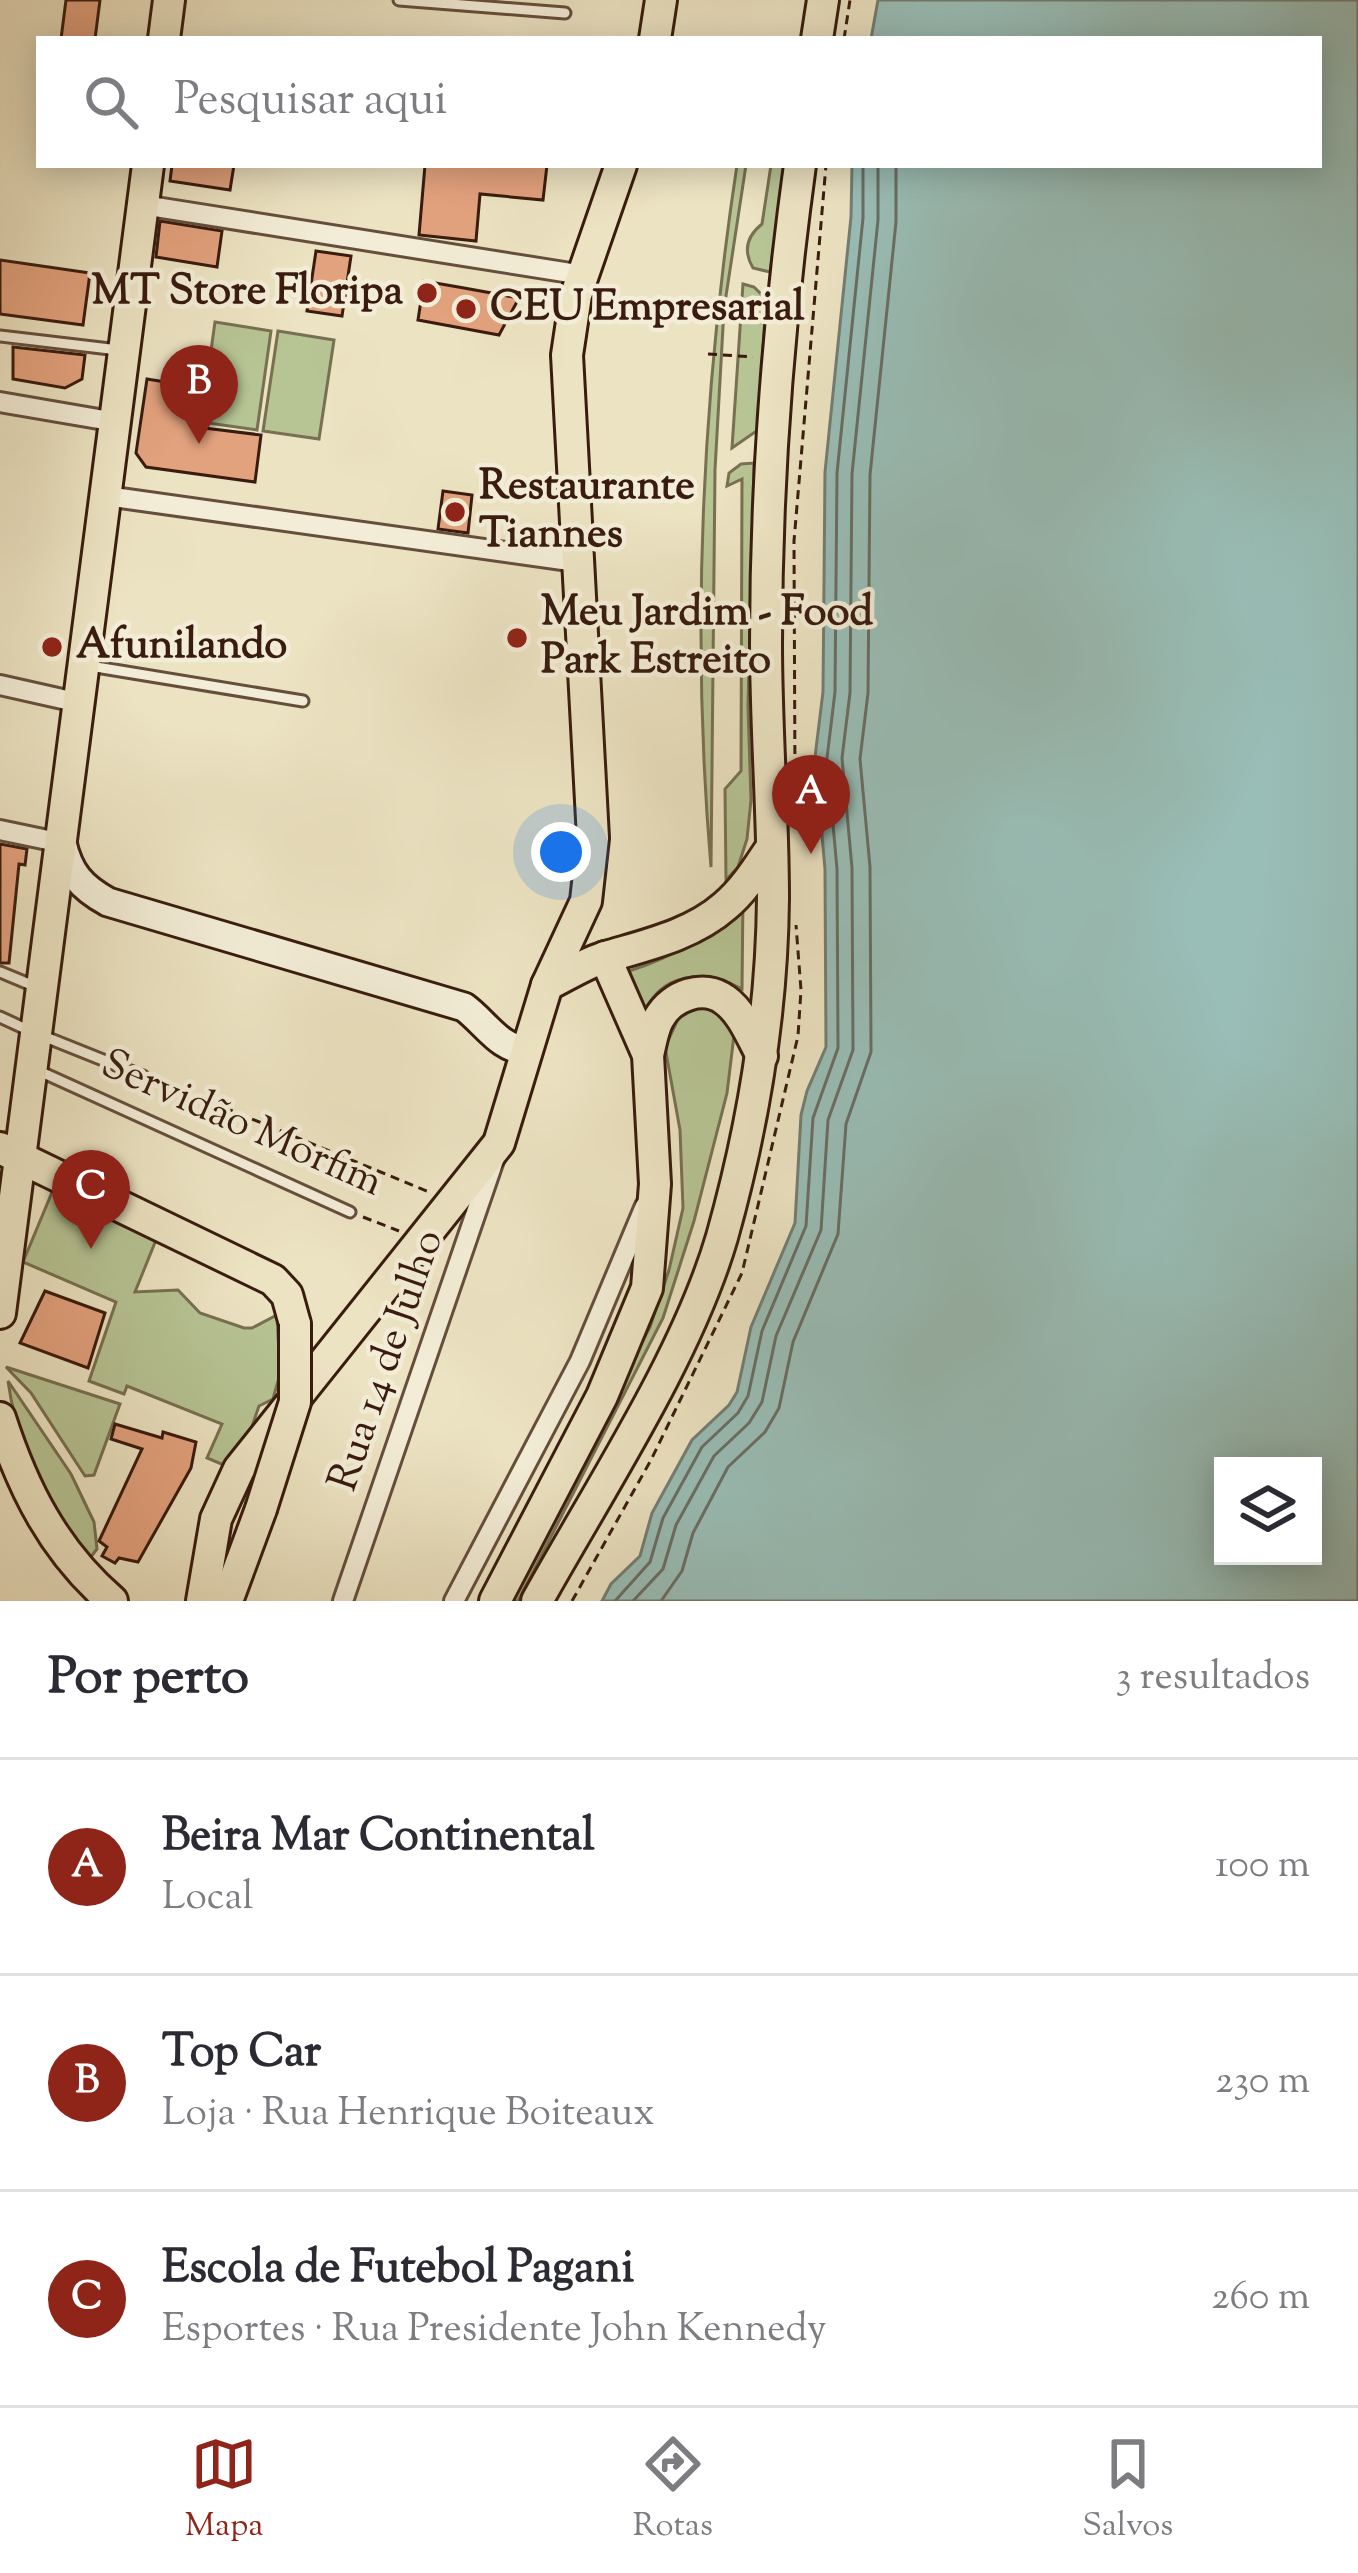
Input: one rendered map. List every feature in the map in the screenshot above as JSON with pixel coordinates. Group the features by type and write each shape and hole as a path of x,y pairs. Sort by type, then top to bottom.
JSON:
{"main road":[{"path":"164,36 169,0"},
{"path":"655,36 661,0"},
{"path":"817,36 823,0"},
{"path":"0,1247 9,1147 32,1084 148,168"},
{"path":"202,1601 216,1519 238,1469 499,1144 547,985 586,901 592,862 566,389 571,320 620,168"},
{"path":"537,1601 688,1321 721,1241 762,1056 771,943 766,645 771,437 782,296 800,168"},
{"path":"547,985 605,957 673,938 720,910 771,848"},
{"path":"605,957 648,1054"},
{"path":"499,1594 602,1396 646,1288 655,1184 648,1054 659,1017 676,1000 694,992 724,998 762,1056"},
{"path":"0,1313 9,1147"},
{"path":"9,1147 273,1280 287,1295 296,1324 295,1402 227,1601"},
{"path":"0,1418 14,1463 46,1528 112,1601"}],"street":[{"path":"143,205 583,275"},
{"path":"0,402 116,422"},
{"path":"106,496 577,562"},
{"path":"0,685 80,704"},
{"path":"0,830 62,843 73,874 108,902 464,1007 506,1046 527,1050"},
{"name":"Rua 14 de Julho","path":"343,1601 499,1144"},
{"path":"454,1601 580,1360 655,1184"},
{"path":"477,1558 499,1594"}],"lane":[{"path":"399,0 565,13"},
{"path":"0,336 110,349 124,361"},
{"path":"85,665 303,701"},
{"path":"0,972 44,990"},
{"path":"0,1017 143,1076"},
{"name":"Servidão Morfim","path":"32,1084 350,1212"}],"path":[{"path":"844,36 850,0"},
{"path":"143,1076 418,1187"},
{"name":"Servidão Morfim","path":"350,1212 423,1240"}],"green space":[{"path":"737,168 746,168 724,309 715,470 711,867 702,692 703,515"},
{"path":"771,168 785,168 770,272 753,268 747,250 762,224"},
{"path":"743,284 766,299 758,430 732,448"},
{"path":"215,322 271,331 257,430 201,422"},
{"path":"278,331 334,340 319,439 263,431"},
{"path":"754,463 748,706 751,800 747,839 738,867 726,880 725,789 741,771 742,479 727,486 729,473 741,464"},
{"path":"743,896 742,989 714,978 685,978 660,990 643,1017 626,972 690,943"},
{"path":"702,999 736,1019 727,1093 663,1318 518,1601 507,1601 650,1327 669,1270 683,1208 680,1130 665,1047 679,1017"},
{"path":"53,1190 158,1235 135,1292 178,1290 200,1313 244,1328 277,1315 280,1374 273,1399 259,1406 248,1438 226,1466 207,1458 222,1424 127,1386 124,1394 89,1381 116,1302 23,1262"},
{"path":"6,1367 120,1404 94,1475 85,1476 31,1393"},
{"path":"8,1381 71,1474 94,1522 97,1549 90,1558 37,1475 19,1429"}],"water":[{"path":"878,0 1358,0 1358,1601 602,1601 611,1584 640,1556 652,1513 692,1440 737,1392 751,1327 795,1223 801,1115 826,1047 825,869 815,757 823,692 825,472 852,168 1322,168 1322,36 872,36"}],"building":[{"path":"66,0 100,0 95,36 61,36"},
{"path":"172,168 234,168 230,190 170,181"},
{"path":"425,168 547,168 543,200 480,194 476,241 419,235"},
{"path":"160,221 222,231 217,267 156,257"},
{"path":"316,251 351,256 342,316 307,311"},
{"path":"0,260 90,273 83,325 0,314"},
{"name":"CEU Empresarial","path":"424,281 519,298 499,335 418,320"},
{"path":"13,347 85,355 82,379 65,388 13,379"},
{"path":"147,379 202,388 196,427 261,435 255,482 146,467 136,453"},
{"name":"Restaurante Tiannes","path":"443,491 472,495 468,533 438,529"},
{"path":"0,844 27,849 25,865 19,864 9,963 0,963"},
{"path":"45,1291 105,1313 88,1368 20,1343"},
{"path":"115,1424 196,1442 191,1468 138,1562 119,1558 115,1563 102,1556 107,1547 99,1541 142,1449 111,1439"}],"place":[{"name":"MT Store Floripa","path":"427,293"},
{"name":"CEU Empresarial","path":"466,309"},
{"name":"Top Car","path":"199,444"},
{"name":"Restaurante Tiannes","path":"455,512"},
{"name":"Meu Jardim - Food Park Estreito","path":"517,638"},
{"name":"Afunilando","path":"52,647"},
{"name":"Beira Mar Continental","path":"811,854"},
{"name":"Escola de Futebol Pagani","path":"91,1249"}]}
